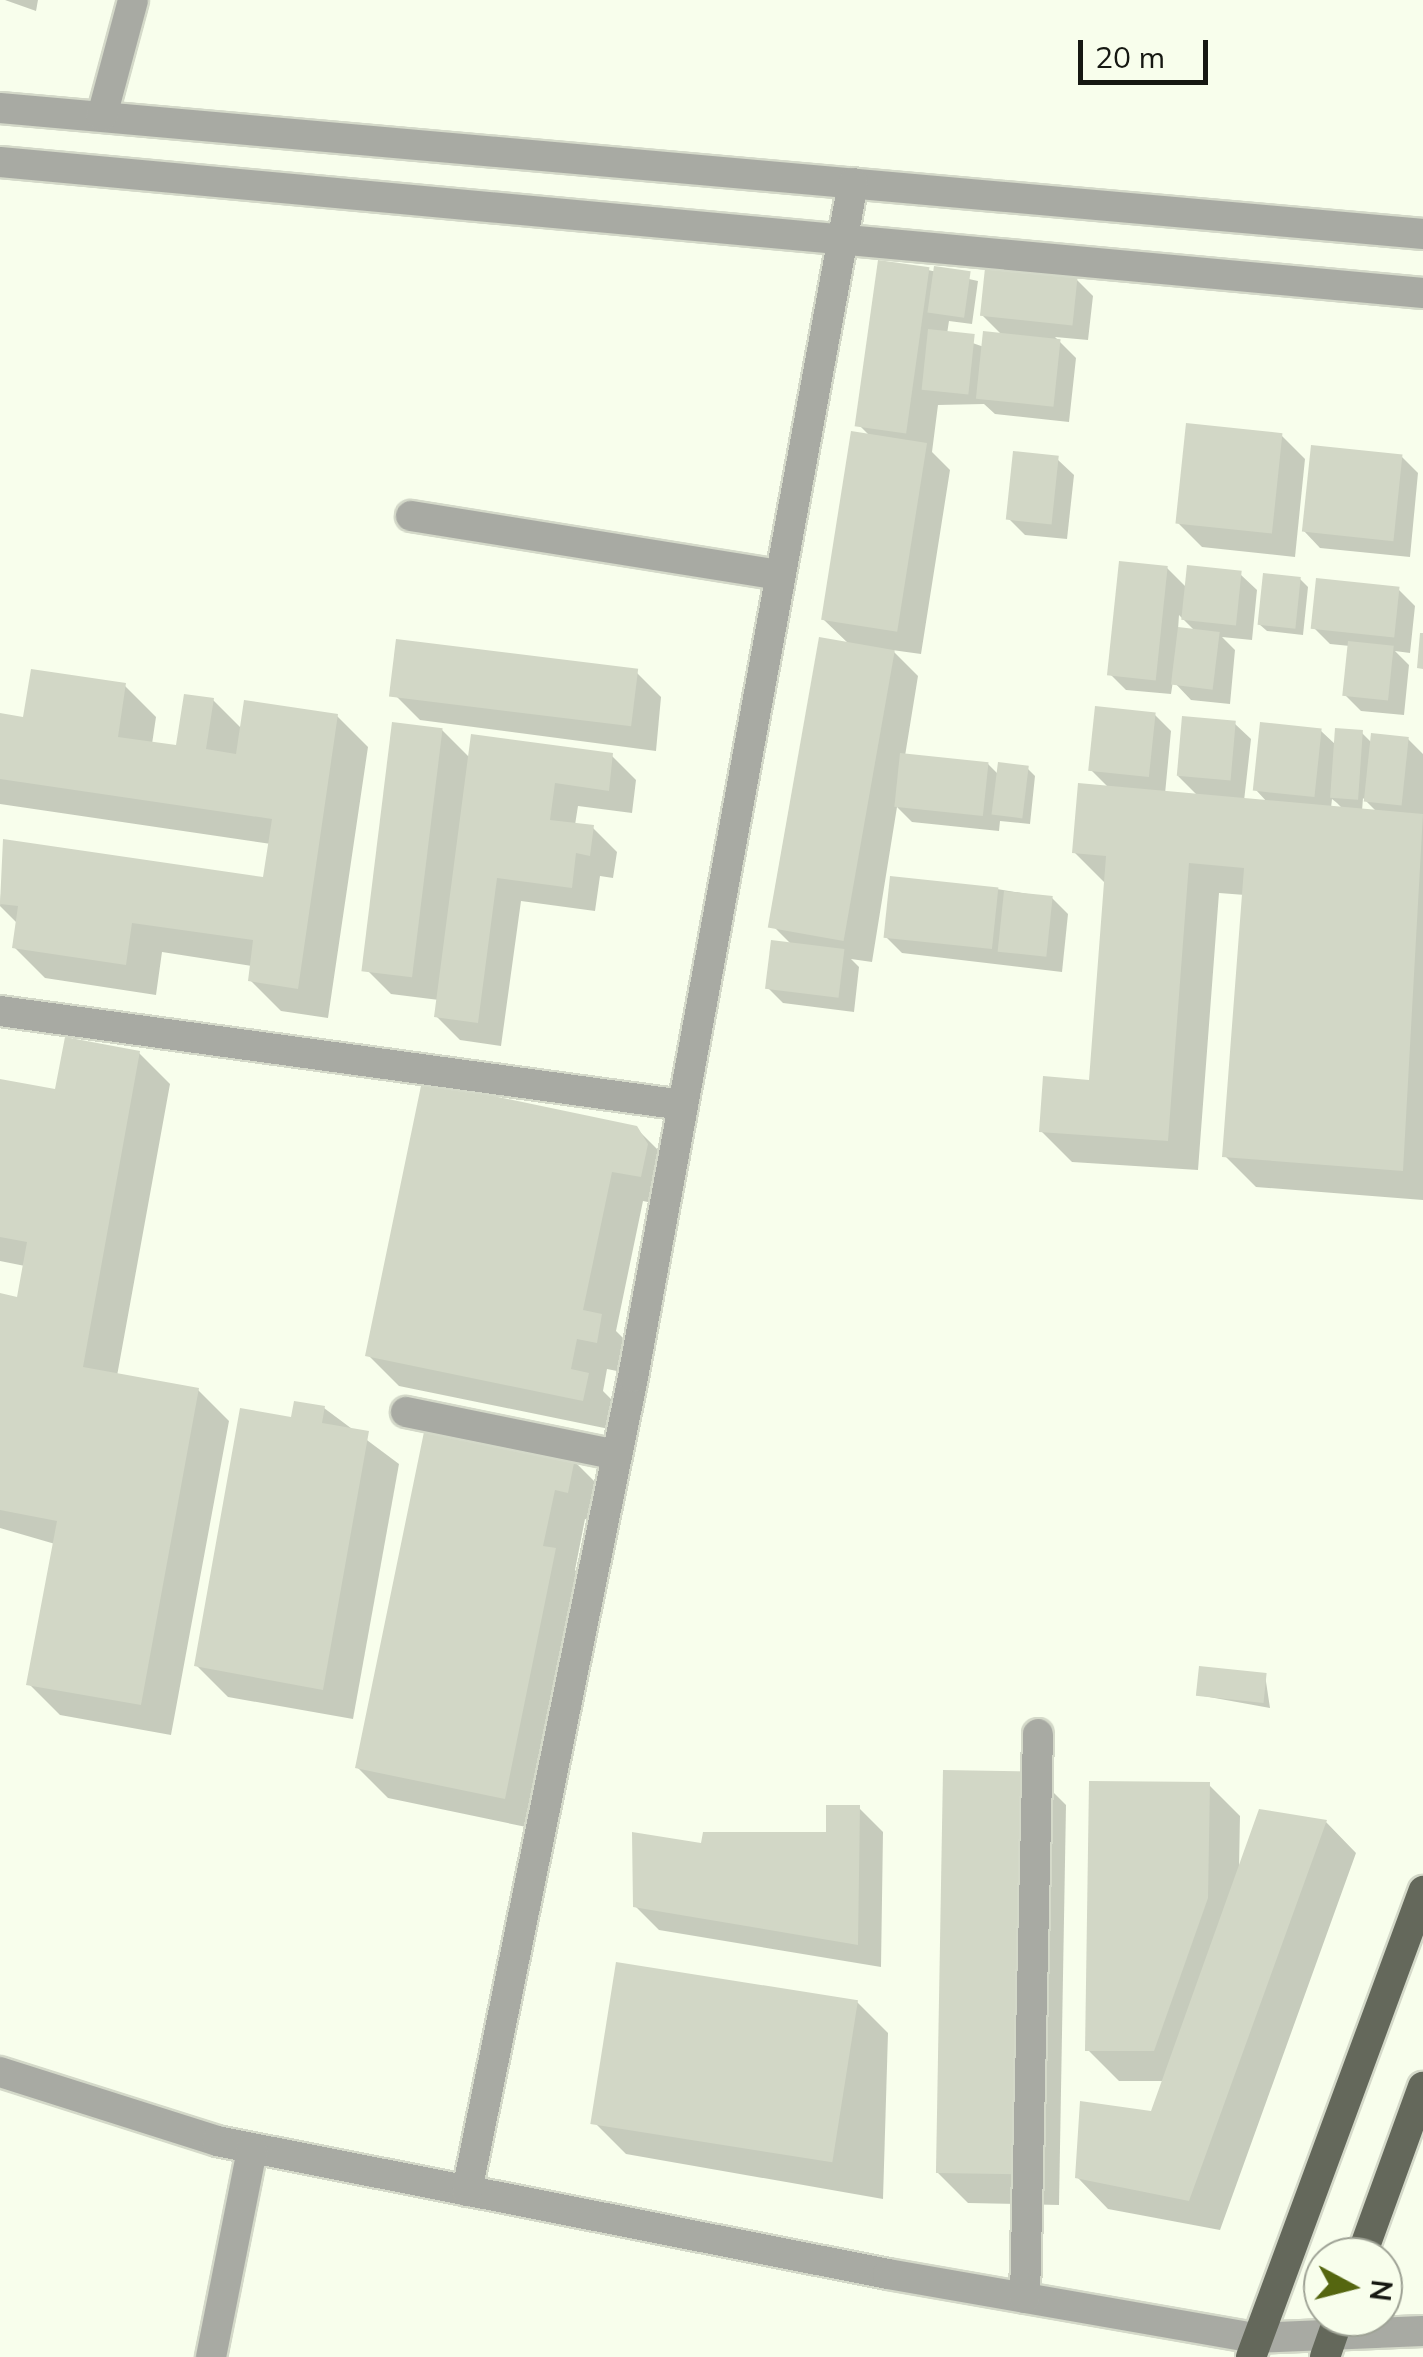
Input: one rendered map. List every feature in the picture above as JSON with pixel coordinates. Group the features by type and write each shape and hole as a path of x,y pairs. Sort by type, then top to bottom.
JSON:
{"main road":[{"path":"1252,2348 1423,1891"},
{"path":"1368,2237 1423,2087"}],"street":[{"path":"102,116 132,0"},
{"path":"0,108 1423,234"},
{"path":"0,162 1423,293"},
{"path":"467,2191 617,1455 853,183"},
{"path":"411,516 780,575"},
{"path":"0,1011 683,1105"},
{"path":"406,1412 617,1455"},
{"path":"1024,2298 1038,1734"},
{"path":"0,2072 252,2148 1024,2298 1252,2348 1423,2331"},
{"path":"211,2357 252,2148"}],"building":[{"path":"878,260 929,267 906,434 855,426"},
{"path":"934,266 971,271 964,318 927,313"},
{"path":"985,268 1077,278 1072,325 980,316"},
{"path":"928,329 975,334 968,395 922,390"},
{"path":"983,331 1061,339 1053,407 976,399"},
{"path":"1186,423 1282,433 1272,534 1175,523"},
{"path":"851,431 927,443 897,632 821,620"},
{"path":"1311,445 1402,455 1393,541 1302,532"},
{"path":"1013,451 1059,456 1052,524 1006,520"},
{"path":"1119,561 1168,566 1156,680 1107,675"},
{"path":"1187,565 1242,571 1236,625 1181,620"},
{"path":"1263,573 1301,577 1295,629 1258,625"},
{"path":"1316,578 1400,587 1394,638 1311,629"},
{"path":"1178,627 1220,632 1213,690 1171,685"},
{"path":"1423,633 1423,669 1417,668"},
{"path":"819,637 895,650 844,941 768,928"},
{"path":"396,639 638,669 631,726 389,697"},
{"path":"1348,641 1394,646 1388,701 1342,696"},
{"path":"31,669 126,683 118,737 176,745 184,694 214,698 206,749 236,754 244,700 338,714 298,989 248,981 253,940 132,923 126,965 12,948 18,906 0,904 3,839 263,877 272,819 0,779 0,713 23,717"},
{"path":"1095,706 1156,712 1149,777 1088,771"},
{"path":"1182,716 1236,721 1231,780 1177,776"},
{"path":"392,722 443,728 412,977 361,971"},
{"path":"1260,722 1322,728 1314,797 1253,791"},
{"path":"1335,728 1363,730 1358,800 1330,798"},
{"path":"1371,733 1409,737 1402,806 1364,802"},
{"path":"471,734 613,753 609,791 555,783 550,820 594,825 590,856 576,853 572,888 497,878 478,1023 434,1017"},
{"path":"900,753 989,762 983,816 894,807"},
{"path":"998,762 1029,766 1022,818 992,815"},
{"path":"1078,783 1423,814 1403,1171 1222,1157 1244,868 1189,863 1168,1141 1039,1132 1043,1076 1089,1080 1106,856 1072,853"},
{"path":"890,876 998,887 992,949 884,938"},
{"path":"1004,891 1053,896 1046,957 998,952"},
{"path":"771,940 844,949 838,998 765,989"},
{"path":"65,1037 140,1051 83,1367 199,1388 141,1705 26,1685 57,1521 0,1510 0,1293 17,1297 27,1242 0,1237 0,1079 55,1089"},
{"path":"422,1081 637,1126 648,1144 641,1177 612,1172 583,1310 602,1314 597,1343 577,1339 571,1369 589,1373 583,1401 365,1356"},
{"path":"294,1401 325,1406 322,1423 369,1431 323,1690 194,1666 240,1408 291,1417"},
{"path":"425,1427 575,1458 568,1493 555,1490 543,1546 556,1548 505,1799 355,1768"},
{"path":"1199,1666 1267,1673 1263,1703 1196,1696"},
{"path":"943,1770 1036,1772 1029,2175 936,2173"},
{"path":"1089,1781 1210,1782 1208,1898 1154,2051 1085,2051"},
{"path":"826,1805 860,1805 858,1945 633,1907 632,1832 701,1843 703,1832 826,1832"},
{"path":"1259,1809 1327,1820 1189,2201 1075,2178 1080,2101 1151,2111"},
{"path":"616,1962 858,2000 832,2162 590,2124"}]}
